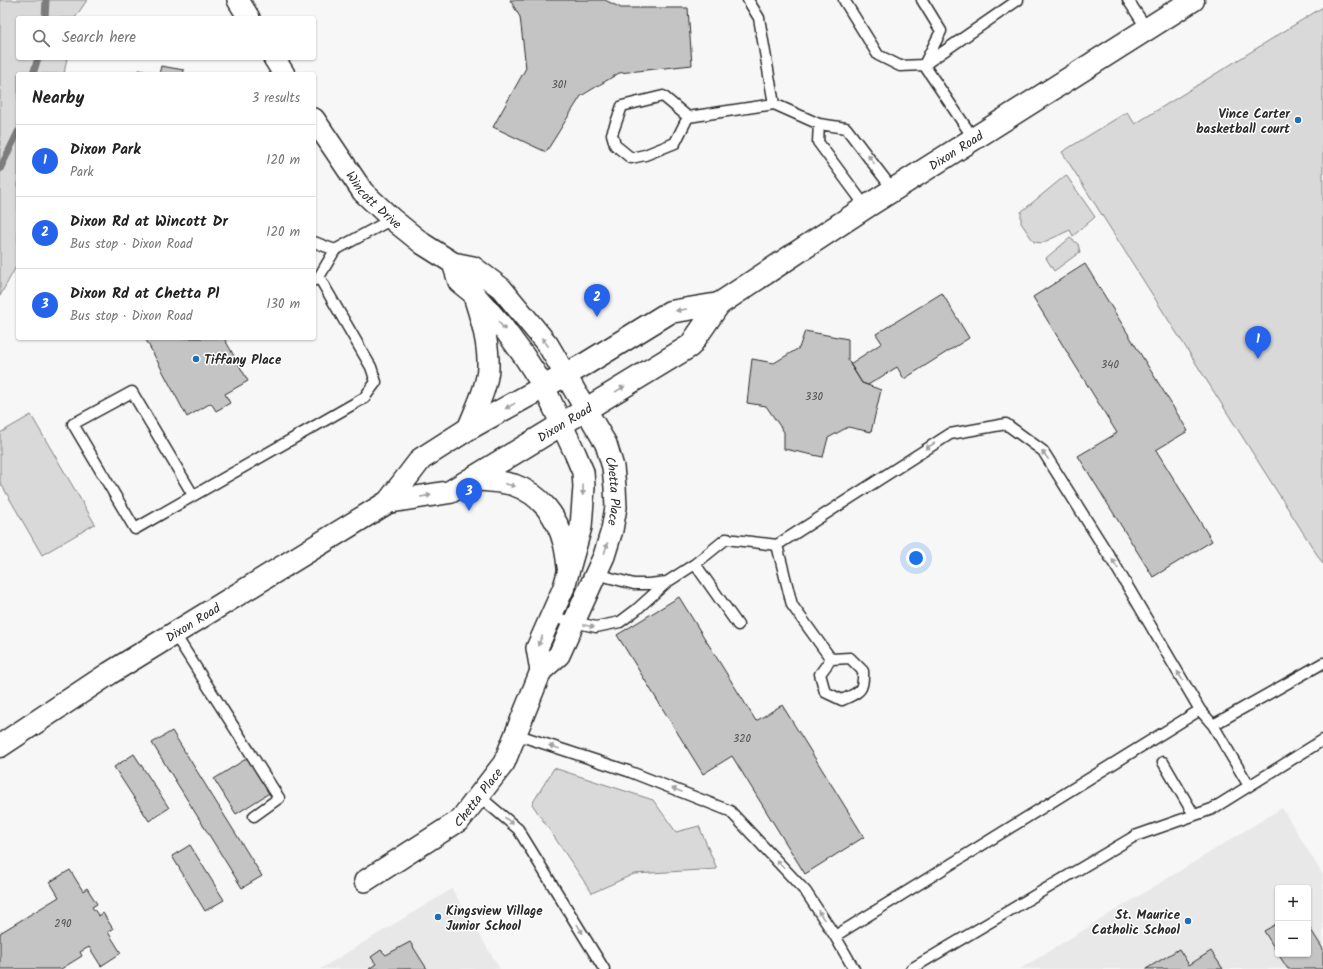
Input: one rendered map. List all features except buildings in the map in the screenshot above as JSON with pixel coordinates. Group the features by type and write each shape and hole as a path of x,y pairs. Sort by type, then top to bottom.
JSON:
{"main road":[{"name":"Dixon Road","path":"388,502 450,492 690,346 719,304 866,207 1193,0"},
{"name":"Dixon Road","path":"0,746 110,673 388,502 421,459 468,429 566,375 670,312 719,304"}],"street":[{"path":"238,0 248,16"},
{"path":"275,60 283,72"},
{"name":"Wincott Drive","path":"316,122 363,192 392,219 423,244 453,263 473,267 501,288 548,345 566,375"},
{"path":"453,263 459,282 474,294 502,326 544,387"},
{"path":"468,429 480,400 488,370 486,341 474,294"},
{"name":"Chetta Place","path":"365,881 460,820 504,764 541,670 559,655 604,556 612,530 616,507 613,467 606,444 566,375"},
{"name":"Chetta Place","path":"541,670 537,648 569,573 580,527 584,487 583,472 544,387"},
{"path":"471,479 513,485 540,500 555,520 564,543 569,573"}],"lane":[{"path":"748,0 759,18 774,104"},
{"path":"844,0 878,55 900,66 924,65 1018,0"},
{"path":"922,0 941,31 924,65"},
{"path":"1128,0 1147,29"},
{"path":"924,65 974,139"},
{"path":"688,117 675,143 645,155 631,158 615,145 612,134 622,106 663,96 688,117 774,104 819,124 846,128 894,190"},
{"path":"819,124 818,142 866,207"},
{"path":"194,495 132,392 73,424 135,529 364,398 376,382 371,367 317,279 335,250 392,219"},
{"path":"316,243 335,250"},
{"path":"551,617 596,627 620,622 636,610 667,582 695,564 726,539 777,545 950,434 1006,424 1043,451 1118,570 1200,710 1212,726 1249,786"},
{"path":"777,545 792,604 831,659"},
{"path":"695,564 738,625"},
{"path":"596,574 634,584 667,582"},
{"path":"174,633 280,798 254,816"},
{"path":"850,658 863,671 863,682 858,693 842,700 825,692 820,674 831,659 850,658"},
{"path":"1212,726 1323,663"},
{"path":"835,936 1200,710"},
{"path":"515,734 628,771 730,810 806,892 835,936 854,969"},
{"path":"910,969 1135,836 1212,809 1323,740"},
{"path":"1164,762 1194,815"},
{"path":"479,796 518,829 604,969"}],"shaded area":[{"path":"0,0 87,0 76,16 16,16 16,60 67,60 64,72 16,72 16,267 0,296"},
{"path":"1323,7 1323,564 1062,152 1127,112 1135,124"},
{"path":"1066,175 1095,217 1073,236 1070,230 1042,243 1034,242 1021,223 1021,212"},
{"path":"1070,238 1078,244 1080,252 1054,271 1046,258"},
{"path":"31,415 95,524 42,555 0,482 0,433"},
{"path":"554,768 653,800 676,832 699,826 717,869 634,874 592,893 532,804"},
{"name":"St. Maurice Catholic School","path":"1282,808 1323,875 1323,969 1020,969"},
{"name":"Kingsview Village Junior School","path":"452,889 500,969 320,969"}],"waterway":[{"path":"45,16 46,0"},
{"path":"34,72 37,60"},
{"path":"0,169 16,136"}],"place":[{"name":"Vince Carter basketball court","path":"1298,120"},
{"name":"Dixon Rd at Wincott Dr","path":"597,317"},
{"name":"Tiffany Place","path":"196,359"},
{"name":"Dixon Park","path":"1258,359"},
{"name":"Dixon Rd at Chetta Pl","path":"469,511"},
{"name":"Kingsview Village Junior School","path":"438,917"},
{"name":"St. Maurice Catholic School","path":"1188,921"}]}
